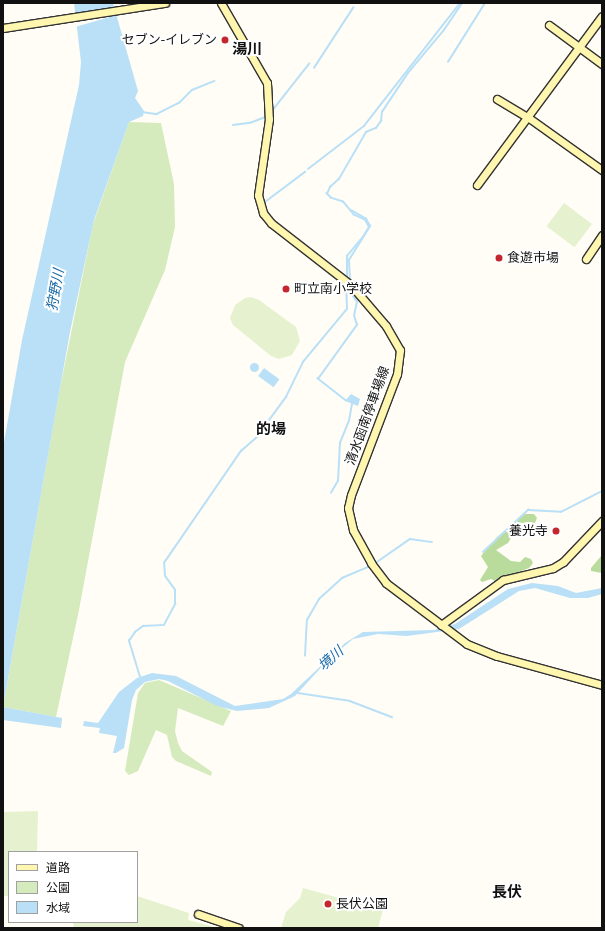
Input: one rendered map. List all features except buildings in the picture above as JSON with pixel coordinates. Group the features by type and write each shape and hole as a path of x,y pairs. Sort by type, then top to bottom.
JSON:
{"main road":[{"path":"3,28 165,3"},
{"name":"清水函南停車場線","path":"221,3 267,83 268,132 258,195 263,213 272,223 351,285 386,326 400,350 397,374 351,495 349,520 381,576 403,597 453,634 485,652 602,685"},
{"path":"477,185 529,118 602,16"},
{"path":"549,25 602,64"},
{"path":"497,99 529,118 602,170"},
{"path":"586,259 602,235"},
{"path":"442,625 503,580 553,568 563,562 602,521"},
{"path":"198,914 239,928"}],"green space":[{"path":"129,122 161,123 174,184 175,227 165,270 125,362 79,610 56,717 3,707 59,393 93,224"},
{"path":"564,203 592,224 574,247 547,226"},
{"path":"251,297 259,300 296,327 300,341 292,355 279,359 271,356 233,325 230,318 235,305 245,298"},
{"path":"525,514 534,514 537,518 532,530 525,533 517,528 508,543 496,550 511,561 520,562 525,557 531,559 533,563 529,568 495,581 491,579 482,582 480,580 488,567 481,556 497,537"},
{"path":"602,555 602,573 591,571 591,568"},
{"path":"159,680 231,711 223,726 178,708 175,731 178,743 182,751 212,772 211,776 176,761 172,757 167,735 156,730 138,771 129,775 125,771 138,693 145,683"},
{"path":"38,811 37,851 8,851 8,896 3,896 3,812"},
{"name":"長伏公園","path":"303,888 383,910 378,928 281,928 286,912 300,898"},
{"path":"138,896 189,913 188,920 219,928 74,928 73,923 138,923"}],"water":[{"name":"狩野川","path":"74,3 113,3 138,91 135,98 144,111 143,116 129,122 94,220 70,332 3,707 3,448 22,340 79,85 81,62"},
{"path":"254,362 259,367 254,372 249,367"},
{"path":"264,368 279,379 273,387 258,376"},
{"path":"351,394 360,399 358,406 345,401"},
{"path":"532,583 558,586 576,593 602,588 602,594 588,598 570,598 535,588 519,591 459,629 407,636 378,634 353,639 328,660 295,696 269,708 237,711 217,706 168,681 159,679 145,682 136,690 132,700 124,748 116,753 113,753 117,736 99,733 100,728 83,726 84,721 98,723 119,692 137,678 152,673 176,676 235,706 283,699 291,694 345,643 363,632 434,630 455,624 508,589"},
{"path":"3,707 62,718 61,728 3,720"}],"pier":[{"path":"116,8 118,15 77,27 75,20"}],"waterway":[{"path":"308,169 364,126 460,3"},
{"path":"347,278 347,256 363,237 369,227 365,220 354,215 343,202 331,198 327,194 330,187 339,179 366,132 376,128 381,121 382,112 408,73 444,30 462,3"},
{"path":"448,62 485,3"},
{"path":"314,68 353,8"},
{"path":"272,111 309,64"},
{"path":"142,112 157,114 179,103 192,90 214,81"},
{"path":"233,125 250,123 266,117"},
{"path":"265,202 305,172"},
{"path":"350,280 349,260 370,226 366,219 352,211"},
{"path":"140,677 129,641 135,632 143,626 164,625 175,604 175,590 165,576 164,563 241,451 256,438 286,397 303,362 347,309 346,284"},
{"path":"346,401 318,379 357,325 354,316 357,302 352,295 350,288"},
{"path":"331,493 338,481 340,443 349,421 352,404"},
{"path":"483,552 528,510 561,512 602,491"},
{"path":"374,564 410,539 432,542"},
{"path":"305,656 307,620 319,599 342,578 370,566"},
{"path":"298,693 350,701 392,717"}],"place":[{"name":"セブン-イレブン","path":"225,40"},
{"name":"食遊市場","path":"499,258"},
{"name":"町立南小学校","path":"286,289"},
{"name":"養光寺","path":"556,531"},
{"name":"長伏公園","path":"328,904"}],"district":[{"name":"湯川","path":"247,50"},
{"name":"的場","path":"271,430"},
{"name":"長伏","path":"507,893"}],"water label":[{"name":"境川","path":"331,659"}]}
